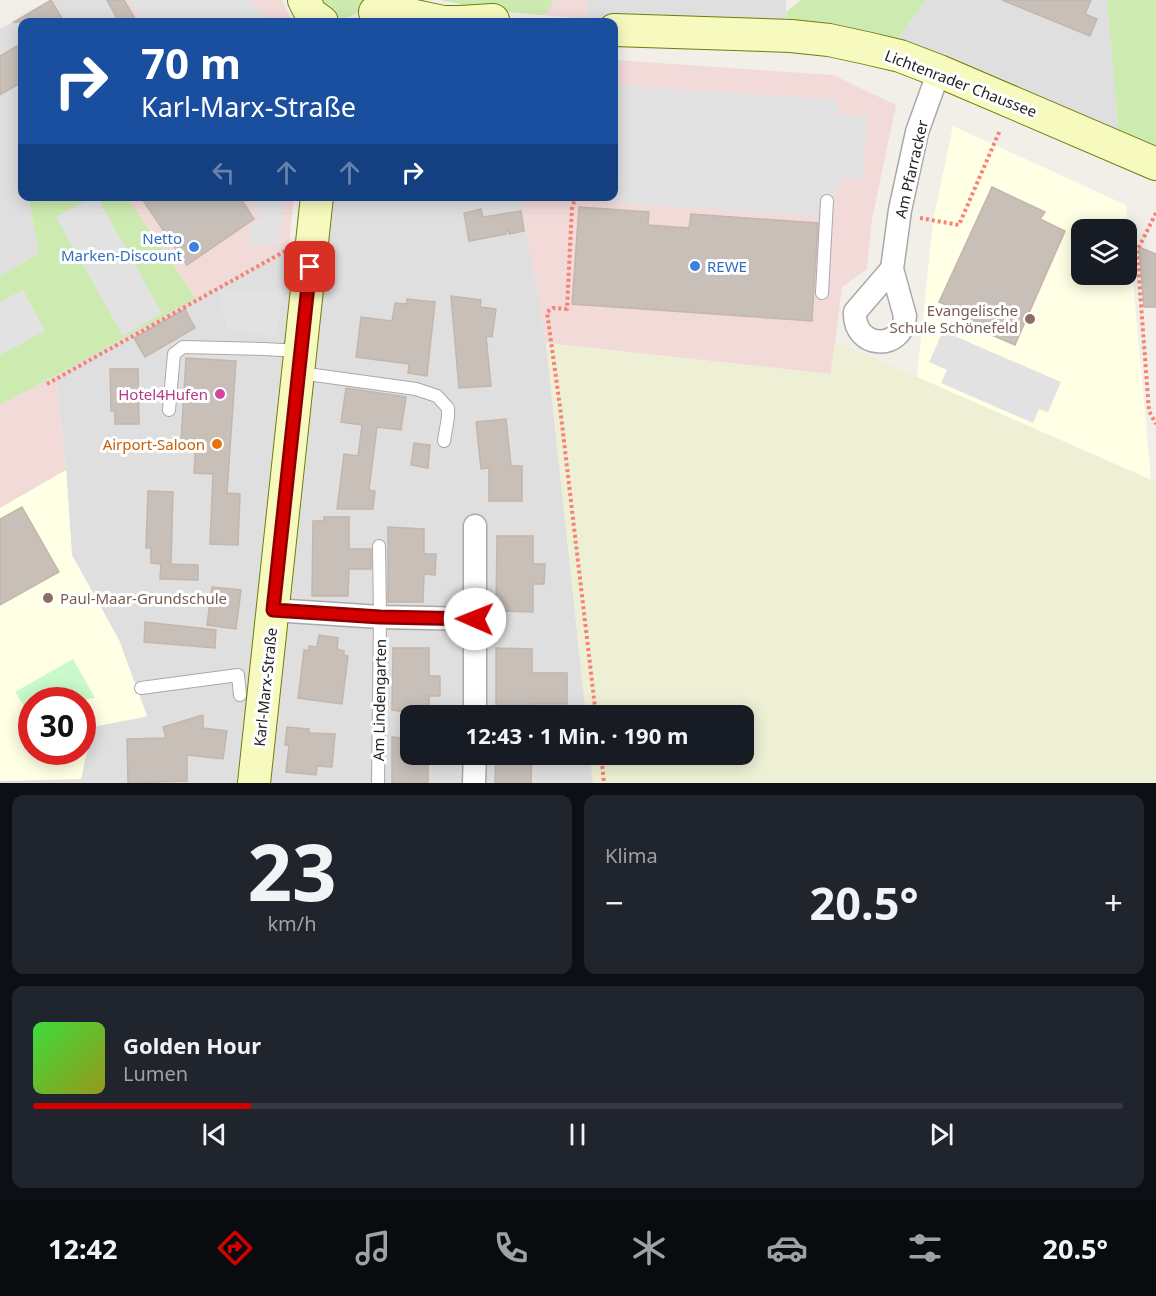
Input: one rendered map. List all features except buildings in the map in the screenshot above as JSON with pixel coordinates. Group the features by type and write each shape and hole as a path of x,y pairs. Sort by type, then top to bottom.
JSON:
{"street":[{"path":"418,0 493,18"},
{"path":"373,12 406,14 424,18"},
{"name":"Lichtenrader Chaussee","path":"618,30 791,36 829,40 900,56 1156,164"},
{"name":"Am Pfarracker","path":"892,268 900,210 917,132 939,71"},
{"name":"Karl-Marx-Straße","path":"254,783 316,201"},
{"path":"475,526 475,705"},
{"name":"Am Lindengarten","path":"273,610 380,617 475,619"},
{"path":"474,783 475,765"}],"lane":[{"path":"822,293 827,201"},
{"path":"169,410 174,354 183,347 264,349 300,362 437,396 448,408 444,441"},
{"name":"Am Lindengarten","path":"378,783 379,546"},
{"path":"141,688 238,675 240,695"}],"path":[{"path":"933,221 959,225 1000,130"},
{"path":"574,201 572,206 567,309 553,308 547,312 595,705"},
{"path":"1156,213 1137,251 1149,411 1156,424"},
{"path":"47,384 296,245"},
{"path":"602,765 604,783"}],"shaded area":[{"path":"54,0 125,0 135,18 20,18"},
{"path":"125,0 282,0 290,18 135,18"},
{"path":"129,0 249,0 260,9 266,18 139,18"},
{"path":"440,0 586,0 590,18 578,18 496,11"},
{"path":"586,0 786,0 790,28 618,20 618,18 590,18"},
{"path":"926,0 1107,0 1119,138 893,45"},
{"path":"18,19 18,201 29,201 39,253 0,276 0,29"},
{"path":"618,60 833,75 896,105 872,219 867,269 842,287 831,374 546,343 521,201 618,201"},
{"path":"618,85 838,100 837,114 868,117 862,180 842,179 822,217 587,201 618,201"},
{"name":"Evangelische Schule Schönefeld","path":"953,126 1126,205 1127,219 1071,219 1071,285 1133,285 1151,480 917,377 933,221"},
{"path":"86,201 99,201 162,313 123,336 56,217"},
{"path":"130,201 294,201 289,245 196,298"},
{"path":"251,201 284,201 280,246 248,243 251,223 261,217"},
{"path":"331,201 522,201 546,343 585,705 400,705 400,765 591,765 593,783 0,783 0,781 81,779 84,765 96,765 96,726 147,717 119,640 72,555 57,383 62,372 162,313 196,298 289,245 327,229"},
{"path":"23,290 45,331 0,355 0,302"},
{"path":"219,290 284,291 276,336 227,330"},
{"path":"943,331 1061,382 1048,412 1039,409 1033,423 941,383 947,370 929,362"},
{"path":"835,341 1156,482 1156,783 593,783 591,765 754,765 754,705 585,705 546,343 830,374"},
{"path":"62,372 57,383 66,470 0,508 0,405"},
{"name":"Paul-Maar-Grundschule","path":"66,470 72,555 119,640 147,716 96,726 96,687 18,687 18,765 84,765 81,779 0,781 0,508"}],"green space":[{"path":"317,0 369,0 355,14 341,17 331,13"},
{"path":"440,0 552,0 549,10 541,15 496,11"},
{"path":"801,0 926,0 893,45 790,28 786,12"},
{"path":"1107,0 1156,0 1156,154 1119,138"},
{"path":"29,201 130,201 196,298 0,405 0,276 39,253"},
{"path":"73,659 89,687 24,687"}],"place":[{"name":"Netto Marken-Discount","path":"194,247"},
{"name":"REWE","path":"695,266"},
{"name":"Evangelische Schule Schönefeld","path":"1030,319"},
{"name":"Hotel4Hufen","path":"220,394"},
{"name":"Airport-Saloon","path":"217,444"},
{"name":"Paul-Maar-Grundschule","path":"48,598"}],"route":[{"path":"310,267 273,610 380,617 475,619"}]}
